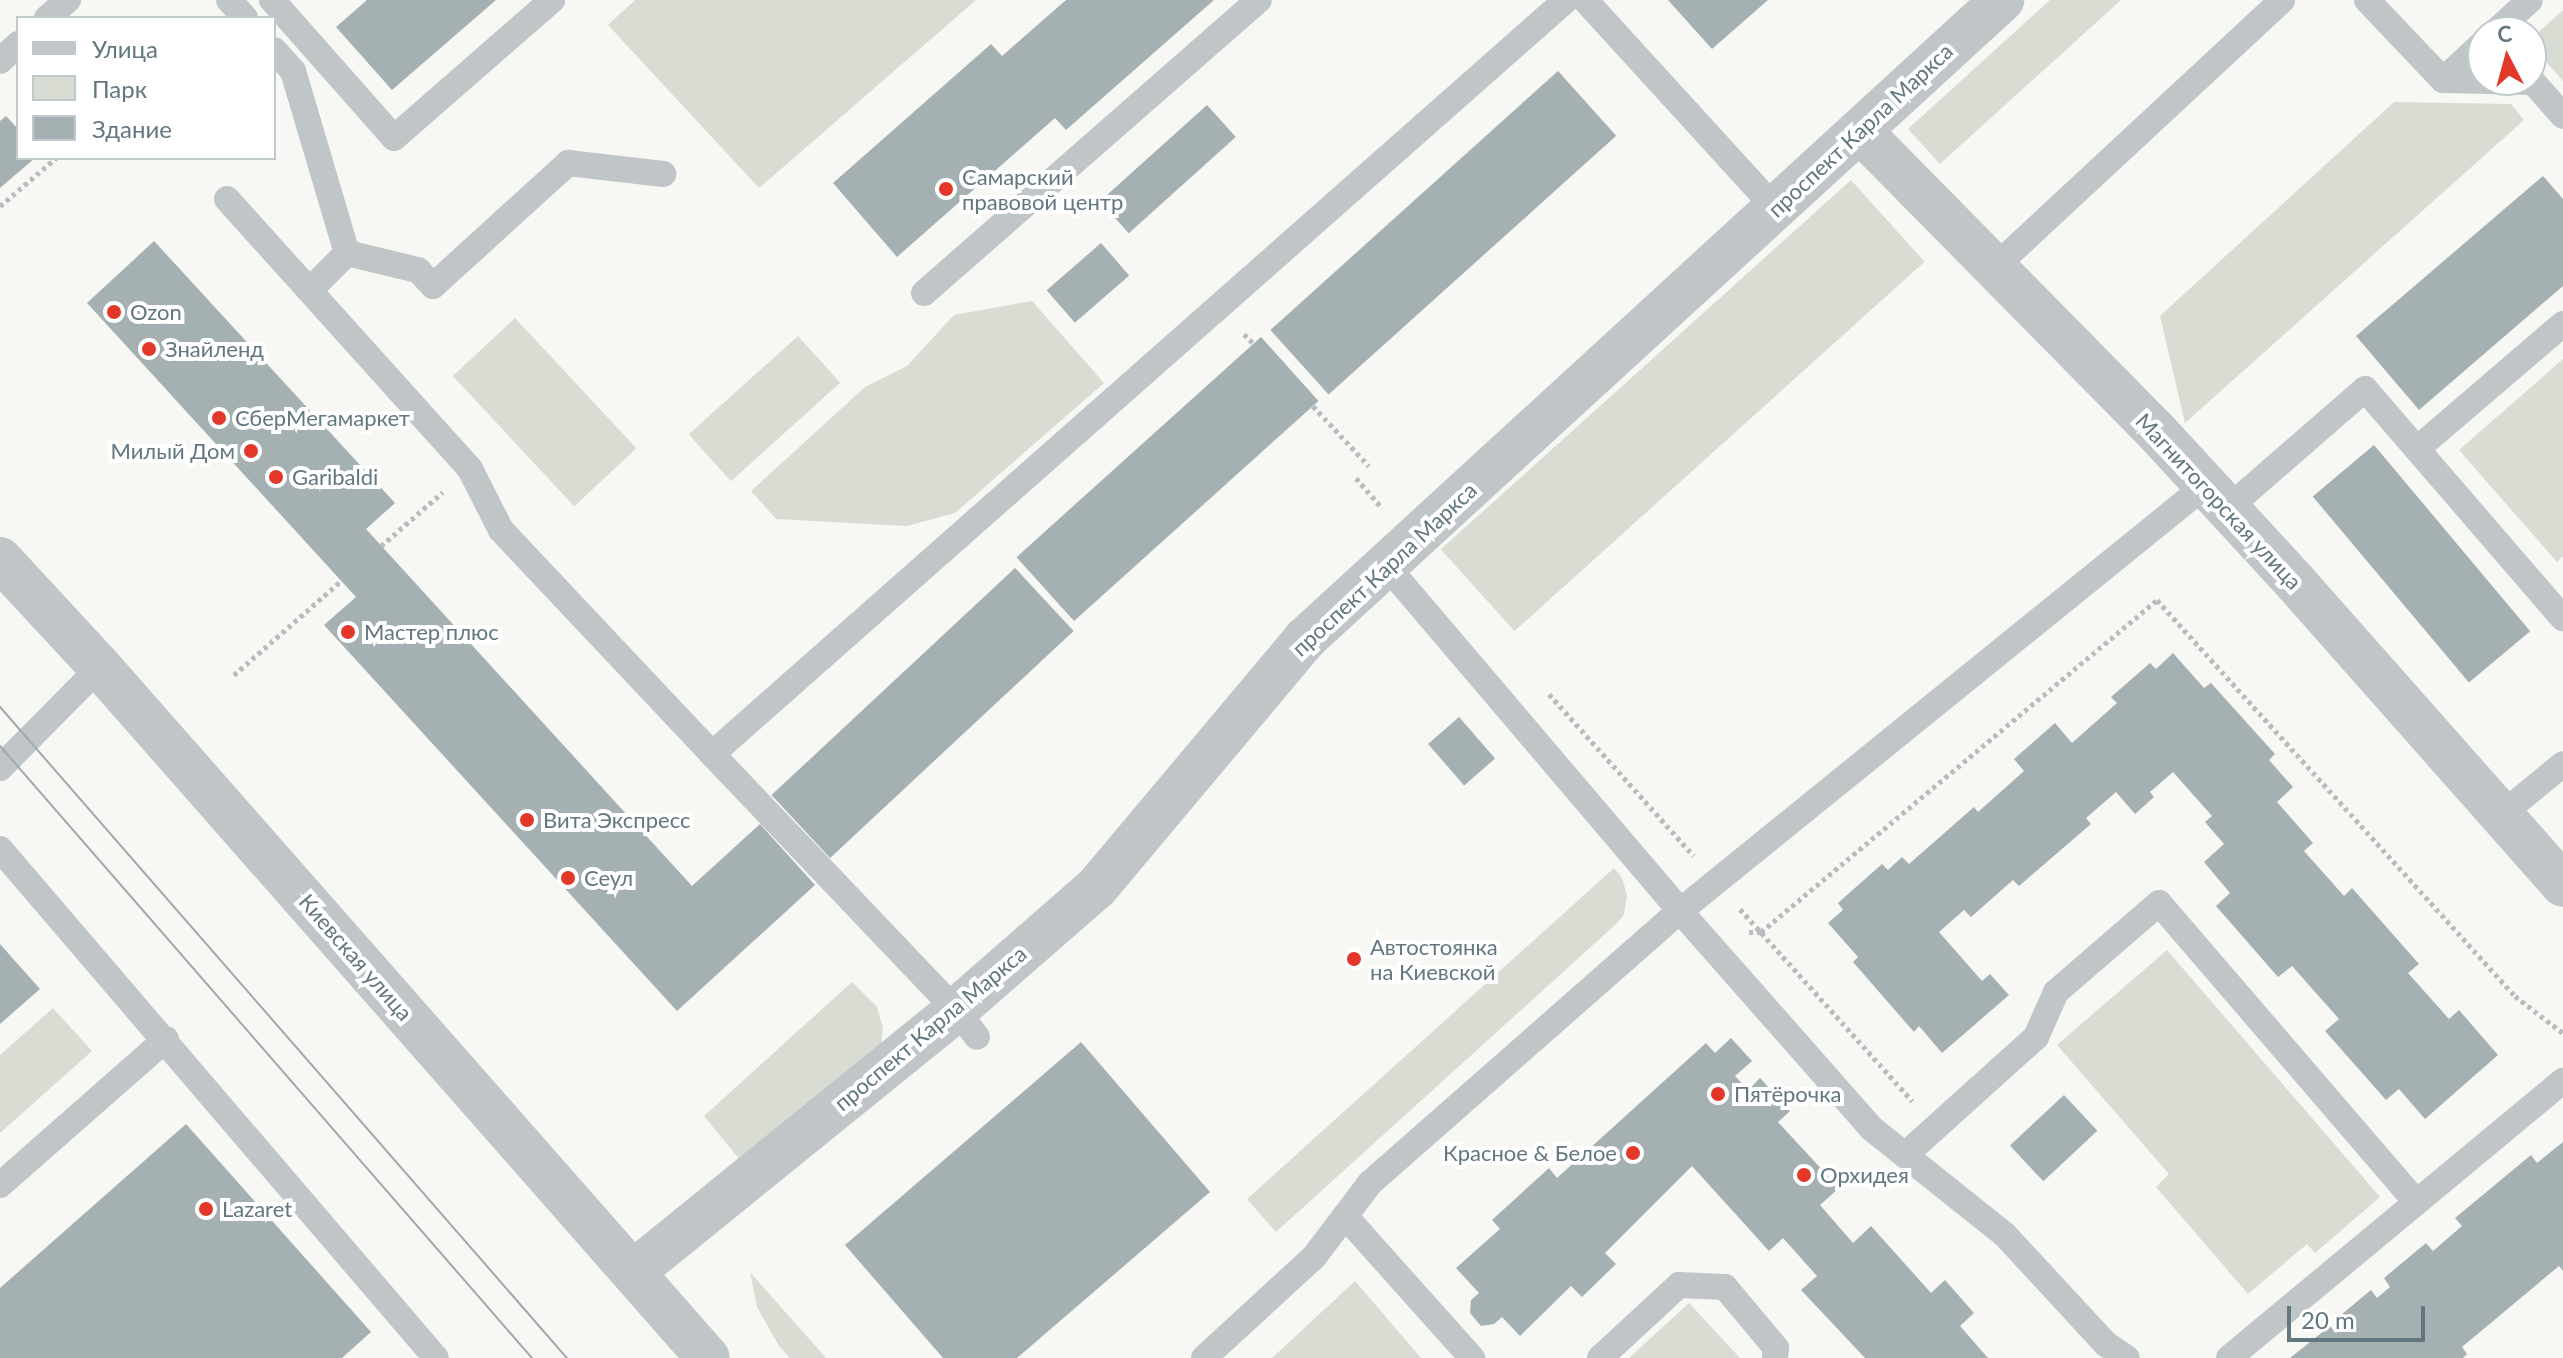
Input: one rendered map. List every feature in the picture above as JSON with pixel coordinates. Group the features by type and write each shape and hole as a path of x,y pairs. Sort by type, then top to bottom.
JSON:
{"street":[{"name":"проспект Карла Маркса","path":"633,1272 967,1023 1097,887 1305,639 2002,0"},
{"name":"Магнитогорская улица","path":"1860,131 2155,428 2563,885"},
{"name":"Киевская улица","path":"0,559 100,667 708,1358"}],"lane":[{"path":"49,16 68,0"},
{"path":"229,0 243,16"},
{"path":"272,0 394,138 552,0"},
{"path":"924,293 1259,0"},
{"path":"712,754 1566,0"},
{"path":"1585,0 1775,208"},
{"path":"1995,267 2282,0"},
{"path":"2367,0 2443,80 2533,82 2563,116"},
{"path":"2512,16 2530,0"},
{"path":"0,61 16,46"},
{"path":"276,52 293,71 347,253"},
{"path":"2443,80 2467,58"},
{"path":"347,253 418,270 433,286 568,163 663,174"},
{"path":"227,199 470,469 501,530 967,1023"},
{"path":"310,290 347,253"},
{"path":"2417,449 2563,324"},
{"path":"1204,1358 1314,1257 1370,1183 1680,911 2216,497 2365,389 2563,618"},
{"path":"1398,552 1680,911 1871,1128 2005,1235 2106,1344 2127,1358"},
{"path":"0,768 100,667"},
{"path":"2501,815 2563,764"},
{"path":"0,849 166,1039 436,1358"},
{"path":"1905,1155 2036,1037 2056,992 2159,903 2416,1202"},
{"path":"0,1185 166,1039"},
{"path":"2229,1358 2563,1081"},
{"path":"1345,1216 1472,1358"},
{"path":"1600,1358 1679,1285 1725,1287 1776,1348 1775,1358"}],"path":[{"path":"0,206 54,160"},
{"path":"1313,406 1369,466"},
{"path":"381,546 470,469"},
{"path":"1356,478 1398,552"},
{"path":"234,675 342,580"},
{"path":"1761,932 2157,600 2515,996 2563,1033"},
{"path":"1538,682 1936,1127"}],"green space":[{"path":"635,0 976,0 759,188 608,25"},
{"path":"2050,0 2121,0 1940,164 1908,129"},
{"path":"2563,10 2563,81 2547,62 2547,24"},
{"path":"2394,102 2511,104 2524,120 2185,423 2160,316"},
{"path":"1851,180 1925,262 1514,631 1441,549"},
{"path":"1032,301 1104,383 955,513 907,526 776,519 751,491 865,387 907,366 954,315"},
{"path":"515,318 636,448 574,506 453,376"},
{"path":"798,336 840,383 731,481 689,434"},
{"path":"2563,359 2563,556 2557,562 2459,450"},
{"path":"1614,868 1622,878 1627,895 1624,915 1615,925 1276,1232 1247,1199"},
{"path":"2167,950 2380,1197 2315,1253 2307,1244 2248,1294 2156,1187 2169,1174 2057,1045"},
{"path":"852,982 877,1007 883,1028 881,1047 740,1160 704,1116"},
{"path":"53,1008 92,1051 0,1133 0,1055"},
{"path":"750,1272 826,1358 790,1358 779,1346 757,1307"},
{"path":"1355,1281 1421,1358 1272,1358"},
{"path":"1689,1303 1740,1358 1629,1358"}],"building":[{"path":"367,0 496,0 392,90 336,27"},
{"path":"1066,0 1214,0 1066,130 1055,118 897,257 833,183 991,44 1002,56"},
{"path":"1668,0 1768,0 1712,49"},
{"path":"1558,71 1616,136 1329,395 1270,330"},
{"path":"1207,105 1236,137 1129,233 1100,201"},
{"path":"6,116 16,127 16,160 33,160 0,188 0,121"},
{"path":"2543,176 2563,199 2563,286 2419,410 2356,336"},
{"path":"154,241 395,503 366,529 692,886 760,824 815,885 677,1011 324,625 356,597 87,303"},
{"path":"1101,243 1129,275 1075,323 1047,290"},
{"path":"1261,337 1319,401 1074,621 1017,557"},
{"path":"2374,445 2530,631 2469,683 2313,496"},
{"path":"1015,568 1074,631 830,858 771,795"},
{"path":"2173,653 2204,688 2211,683 2275,754 2269,760 2293,787 2277,802 2313,843 2304,851 2344,896 2352,888 2419,964 2408,973 2449,1019 2459,1010 2498,1055 2425,1119 2399,1089 2386,1100 2325,1031 2339,1019 2292,966 2278,977 2216,906 2230,893 2204,862 2224,844 2205,822 2212,816 2173,772 2150,792 2154,797 2135,814 2116,792 2086,818 2091,824 2019,886 2013,880 1971,917 1964,910 1939,932 1982,981 1990,974 2009,995 1942,1053 1919,1026 1914,1032 1853,962 1858,957 1828,923 1843,910 1838,903 1882,864 1888,870 1902,857 1909,864 1974,807 1978,812 2024,771 2014,759 2055,723 2072,743 2117,703 2111,697 2150,663 2156,669"},
{"path":"1459,717 1495,759 1464,785 1428,744"},
{"path":"0,944 40,989 0,1024"},
{"path":"1731,1038 1752,1061 1735,1076 1748,1090 1760,1078 1790,1111 1778,1122 1839,1188 1820,1205 1853,1243 1871,1226 1931,1293 1945,1280 1974,1313 1960,1326 1988,1358 1865,1358 1801,1290 1817,1276 1783,1238 1769,1251 1692,1166 1605,1253 1616,1264 1582,1297 1571,1286 1520,1336 1502,1317 1494,1324 1481,1326 1470,1313 1471,1300 1479,1293 1456,1268 1500,1229 1492,1220 1549,1168 1557,1178 1706,1043 1715,1053"},
{"path":"1081,1042 1210,1192 1017,1358 943,1358 845,1245"},
{"path":"2064,1095 2097,1131 2043,1181 2010,1145"},
{"path":"186,1124 371,1332 342,1358 0,1358 0,1288"},
{"path":"2563,1142 2563,1271 2559,1266 2462,1347 2467,1354 2463,1358 2290,1358 2330,1326 2336,1333 2349,1322 2342,1314 2371,1290 2377,1298 2390,1287 2384,1278 2426,1243 2433,1251 2462,1226 2455,1218 2531,1155 2537,1163"}],"tram line":[{"path":"0,707 567,1358"},
{"path":"0,746 532,1358"}],"place":[{"name":"Самарский правовой центр","path":"946,189"},
{"name":"Ozon","path":"114,312"},
{"name":"Знайленд","path":"149,349"},
{"name":"СберМегамаркет","path":"219,418"},
{"name":"Милый Дом","path":"251,451"},
{"name":"Garibaldi","path":"276,477"},
{"name":"Мастер плюс","path":"348,632"},
{"name":"Вита Экспресс","path":"527,820"},
{"name":"Сеул","path":"568,878"},
{"name":"Автостоянка на Киевской","path":"1354,959"},
{"name":"Пятёрочка","path":"1718,1094"},
{"name":"Красное & Белое","path":"1633,1153"},
{"name":"Орхидея","path":"1804,1175"},
{"name":"Lazaret","path":"206,1209"}]}
